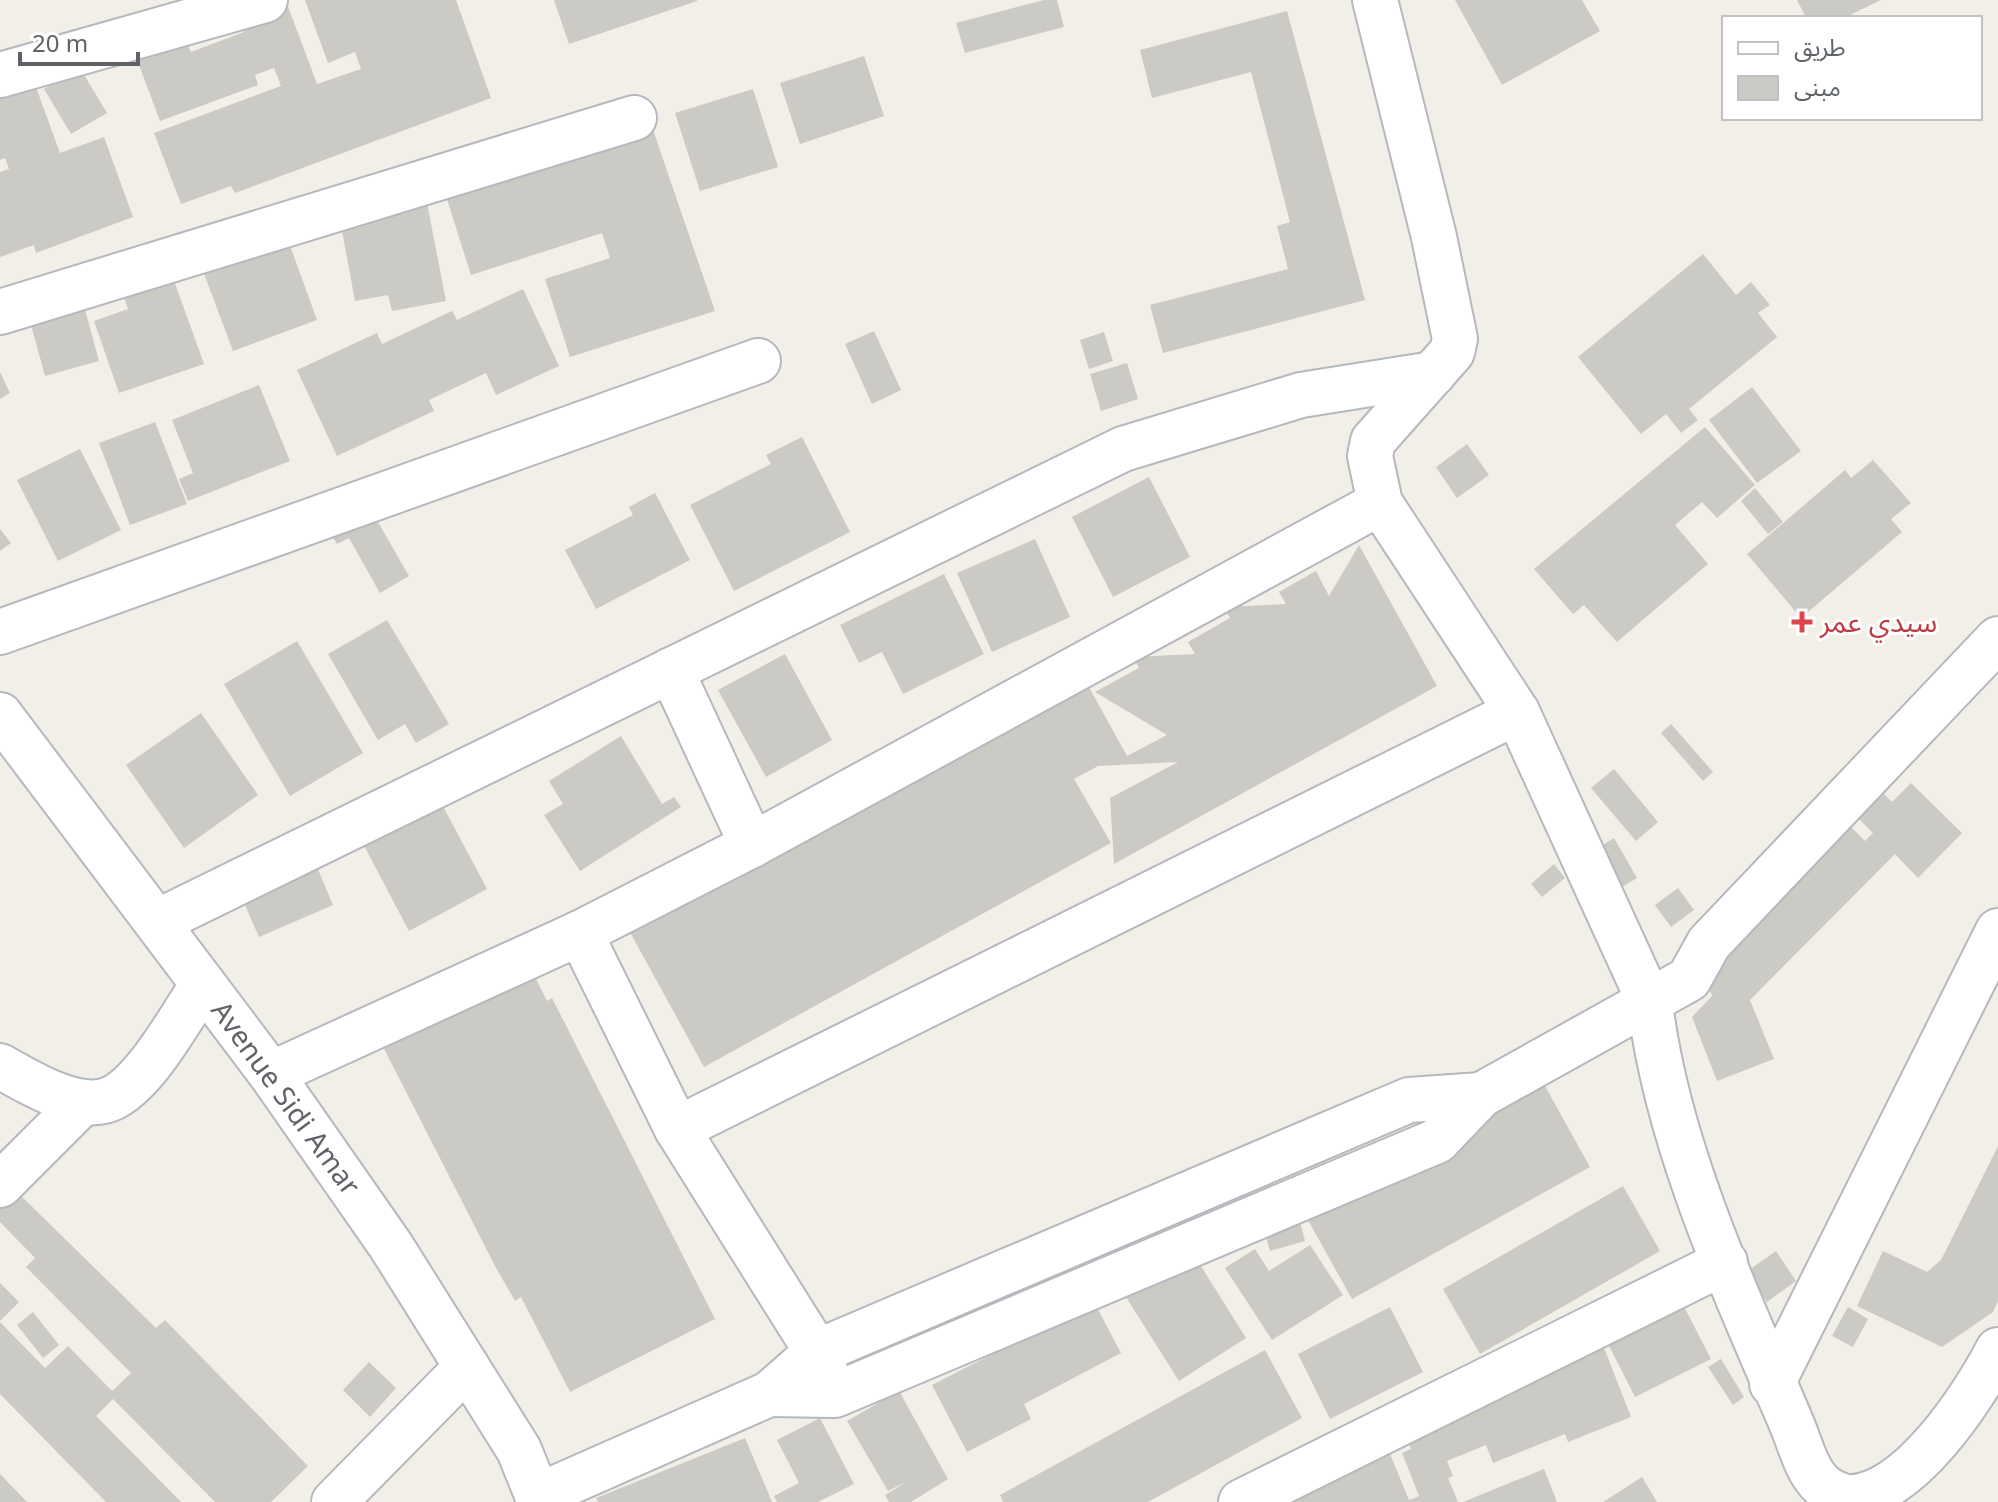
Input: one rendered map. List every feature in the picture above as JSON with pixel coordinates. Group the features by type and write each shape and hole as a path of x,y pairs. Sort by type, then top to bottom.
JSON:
{"street":[{"path":"0,75 265,0"},
{"path":"1375,0 1434,237 1455,339 1452,352 1373,441 1370,456 1380,503 1517,712 1650,1003 1655,1046 1672,1108 1725,1262 1805,1460 1823,1486 1848,1498 1882,1494 1906,1480 1968,1407 1998,1350"},
{"path":"0,312 634,118"},
{"path":"0,632 758,361"},
{"path":"157,922 1123,449 1301,395 1433,374"},
{"path":"271,1074 580,933 752,845 1380,503"},
{"path":"769,1394 835,1395 1437,1141 1481,1095 1689,979 1709,943 1998,639"},
{"path":"671,670 752,845"},
{"path":"677,1129 1517,712"},
{"name":"Avenue Sidi Amar","path":"0,715 271,1074 391,1246 519,1450 539,1499"},
{"path":"1772,1384 1998,931"},
{"path":"580,933 677,1129 817,1352 835,1395"},
{"path":"0,1066 83,1102 104,1101 135,1083 203,984"},
{"path":"539,1499 769,1394 817,1352 1409,1100 1481,1095"},
{"path":"0,1185 83,1102"},
{"path":"1241,1502 1725,1262"},
{"path":"334,1502 467,1367"}],"building":[{"path":"305,0 456,0 491,98 235,193 231,186 181,204 154,133 281,86 274,68 255,75 258,85 160,121 136,57 185,39 191,52 244,32 239,18 286,1 317,84 361,69 355,52 328,63"},
{"path":"554,0 697,0 697,1 569,44"},
{"path":"1044,0 1057,0 1064,27 965,53 956,23"},
{"path":"1455,0 1582,0 1600,31 1502,85"},
{"path":"1797,0 1881,0 1848,16 1805,16"},
{"path":"1287,11 1365,300 1163,353 1150,305 1288,269 1277,226 1290,222 1251,72 1152,98 1140,50"},
{"path":"864,56 884,116 800,144 780,83"},
{"path":"80,68 107,113 71,134 44,89"},
{"path":"33,79 60,153 104,137 133,217 36,253 34,245 0,257 0,172 9,169 5,158 0,160 0,91"},
{"path":"753,89 778,167 700,191 675,113"},
{"path":"650,121 715,311 570,357 545,279 610,258 602,233 471,275 443,187"},
{"path":"427,203 446,301 392,311 388,295 355,301 340,220"},
{"path":"288,240 317,320 233,351 203,271"},
{"path":"1703,254 1736,295 1751,282 1770,305 1758,313 1777,337 1689,409 1698,420 1681,433 1666,414 1641,434 1578,357"},
{"path":"172,275 204,364 119,393 94,321 128,309 122,292"},
{"path":"523,289 559,366 496,395 486,373 429,400 434,411 337,456 297,370 377,333 382,344 452,311 457,320"},
{"path":"81,295 99,361 45,376 27,310"},
{"path":"874,331 901,390 872,404 845,344"},
{"path":"1104,332 1113,361 1089,369 1080,340"},
{"path":"1127,363 1138,399 1101,411 1090,374"},
{"path":"0,372 10,393 0,399"},
{"path":"259,385 290,461 188,501 179,479 193,473 172,420"},
{"path":"1752,387 1801,451 1757,483 1709,420"},
{"path":"155,422 187,504 130,525 99,443"},
{"path":"1705,427 1755,485 1717,518 1702,502 1675,525 1708,564 1617,642 1584,605 1573,614 1534,569"},
{"path":"802,437 850,532 734,591 690,505 771,464 766,455"},
{"path":"1467,444 1489,475 1457,498 1436,467"},
{"path":"80,449 121,530 58,561 17,480"},
{"path":"1873,460 1911,503 1891,519 1902,532 1801,618 1747,554 1845,470 1851,478"},
{"path":"1149,477 1190,557 1113,597 1072,517"},
{"path":"1755,488 1783,522 1768,534 1741,501"},
{"path":"655,493 690,560 596,609 565,550 633,515 629,507"},
{"path":"367,503 409,576 380,593 349,538 337,544 326,526"},
{"path":"0,529 11,543 0,551"},
{"path":"1035,539 1070,617 992,652 957,573"},
{"path":"1359,545 1437,686 1114,864 1110,798 1178,762 1098,766 1074,779 1111,843 704,1067 620,914 1085,680 1127,756 1167,735 1095,692 1139,668 1133,657 1195,654 1188,642 1230,618 1224,607 1286,604 1279,592 1316,571 1329,596"},
{"path":"944,574 984,654 903,694 882,652 859,663 840,625"},
{"path":"387,620 449,724 416,743 405,724 378,740 328,654"},
{"path":"297,641 363,753 290,796 224,684"},
{"path":"785,654 832,740 766,777 718,690"},
{"path":"201,713 258,795 184,848 126,765"},
{"path":"1671,724 1713,772 1703,781 1661,733"},
{"path":"621,736 662,804 674,797 681,807 580,871 544,815 563,804 549,781"},
{"path":"1614,769 1658,822 1636,841 1591,788"},
{"path":"1911,783 1962,833 1918,878 1895,854 1750,1000 1774,1059 1717,1081 1692,1017 1712,996 1706,981 1725,962 1718,946 1844,820 1865,841 1873,833 1855,815 1880,790 1892,802"},
{"path":"437,795 487,889 409,931 359,836"},
{"path":"1614,838 1637,878 1622,887 1598,848"},
{"path":"306,841 333,905 259,937 231,873"},
{"path":"1554,864 1565,878 1542,897 1531,884"},
{"path":"1678,888 1694,910 1671,927 1655,905"},
{"path":"525,957 547,1001 552,998 715,1319 570,1392 521,1297 515,1301 495,1266 376,1033"},
{"path":"1545,1086 1590,1167 1352,1299 1299,1204 1384,1175"},
{"path":"1998,1146 1998,1301 1993,1312 1942,1347 1857,1306 1883,1251 1927,1272 1941,1260"},
{"path":"1623,1186 1660,1251 1480,1354 1443,1289"},
{"path":"15,1190 156,1328 165,1320 308,1466 271,1502 215,1502 113,1399 96,1416 181,1502 106,1502 0,1394 0,1322 45,1368 68,1346 112,1391 131,1373 26,1267 35,1258 0,1222 0,1205"},
{"path":"1296,1207 1305,1241 1270,1251 1260,1216"},
{"path":"1310,1245 1343,1295 1272,1340 1225,1268 1255,1249 1269,1271"},
{"path":"1776,1251 1796,1281 1767,1302 1746,1272"},
{"path":"1194,1255 1246,1338 1179,1381 1126,1297"},
{"path":"0,1283 19,1302 0,1321"},
{"path":"1677,1293 1711,1359 1635,1397 1601,1330"},
{"path":"1094,1302 1121,1353 1024,1404 1031,1419 967,1452 932,1385"},
{"path":"1390,1307 1423,1372 1330,1419 1298,1354"},
{"path":"1848,1307 1868,1319 1853,1347 1832,1336"},
{"path":"33,1312 59,1345 43,1358 17,1325"},
{"path":"1599,1335 1631,1417 1568,1442 1565,1434 1493,1463 1486,1445 1447,1461 1453,1476 1448,1478 1458,1502 1265,1502 1383,1437 1409,1500 1419,1496 1402,1453 1411,1449 1401,1424"},
{"path":"1265,1350 1302,1418 1148,1502 1003,1502 1000,1495"},
{"path":"1721,1359 1744,1397 1733,1405 1708,1367"},
{"path":"369,1362 396,1388 370,1417 343,1390"},
{"path":"899,1391 948,1479 911,1502 889,1502 885,1495 908,1481 888,1491 847,1421"},
{"path":"820,1418 854,1484 818,1502 777,1502 774,1496 799,1483 777,1440"},
{"path":"745,1438 772,1502 598,1502 596,1498"},
{"path":"1544,1469 1557,1502 1463,1502"},
{"path":"0,1474 27,1502 0,1502"},
{"path":"1642,1477 1657,1502 1603,1502"}],"place":[{"name":"سيدي عمر","path":"1802,622"}]}
